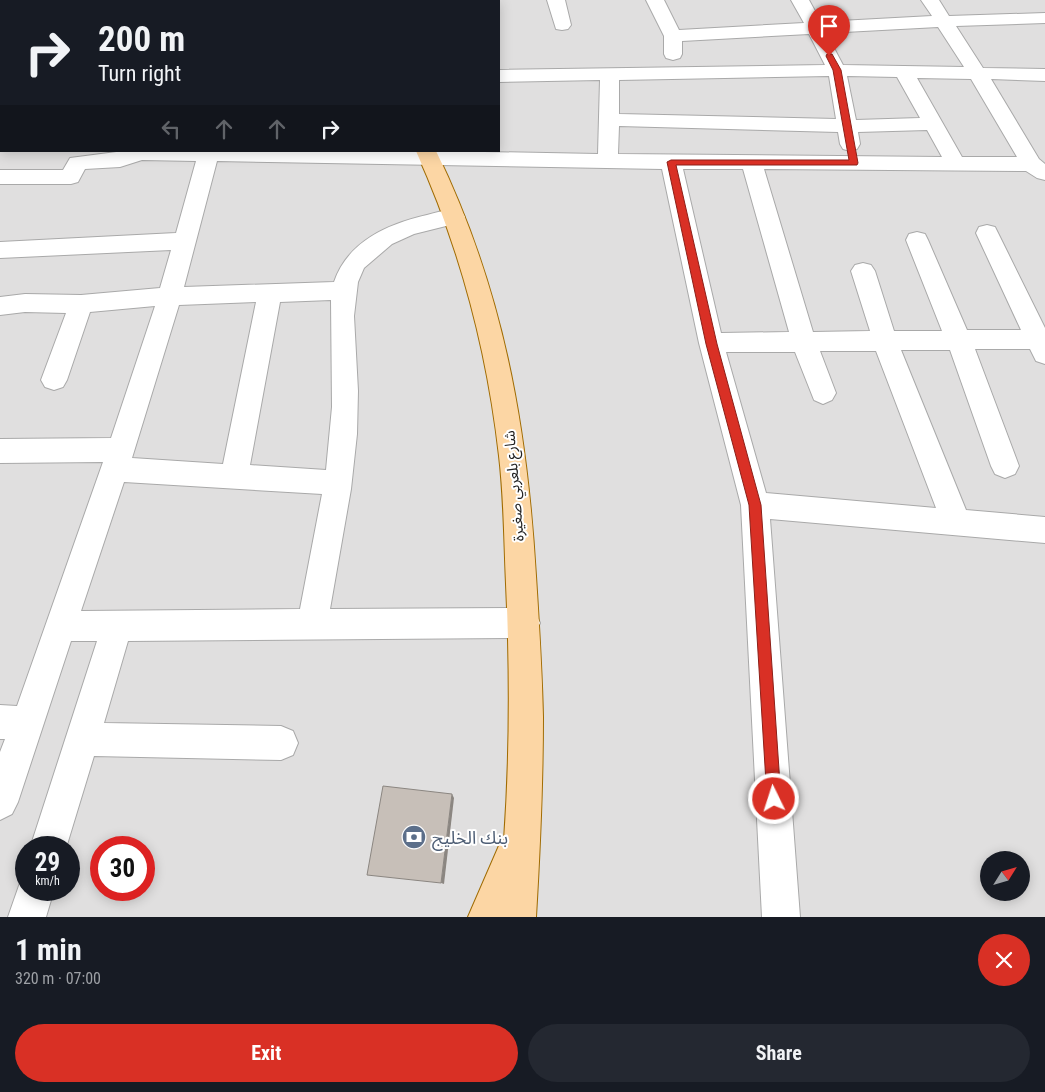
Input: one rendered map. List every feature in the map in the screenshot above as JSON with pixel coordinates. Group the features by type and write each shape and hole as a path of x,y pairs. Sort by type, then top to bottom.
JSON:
{"main road":[{"name":"شارع بلعربي صغيرة","path":"427,154 454,217 472,266 492,345 508,426 517,497 524,623 526,737 523,834 517,917"},
{"name":"شارع بلعربي صغيرة","path":"487,917 523,834"}],"street":[{"path":"556,0 562,25"},
{"path":"654,0 673,36 674,73"},
{"path":"800,0 837,70 854,163"},
{"path":"930,0 1038,169"},
{"path":"673,36 814,27 1045,18"},
{"path":"500,76 837,70 1045,75"},
{"path":"904,72 956,164"},
{"path":"608,161 610,74"},
{"path":"609,120 847,126 934,124"},
{"path":"0,177 71,177 77,163 120,160 140,153 247,152 427,154 608,161 956,164 1038,169"},
{"path":"0,802 14,722 61,626 118,459 170,296 209,153"},
{"path":"671,162 711,344 755,505 781,917"},
{"path":"752,163 804,342 823,393"},
{"path":"312,625 338,483 345,407 343,291 352,266 372,246 393,232 454,217"},
{"path":"711,344 885,341 1043,344 987,233"},
{"path":"917,240 958,341 1005,466"},
{"path":"0,250 185,241"},
{"path":"863,271 885,341 956,522"},
{"path":"0,306 25,303 82,304 170,296 343,291"},
{"path":"234,476 270,293"},
{"path":"54,380 82,304"},
{"path":"0,451 118,459 234,476 338,483"},
{"path":"755,505 1045,530"},
{"path":"61,626 524,623"},
{"path":"52,836 117,626"},
{"path":"82,739 281,743"},
{"path":"27,917 32,901"}],"shaded area":[{"path":"500,0 1045,0 1045,917 0,917 0,152 500,152"}],"building":[{"name":"بنك الخليج","path":"383,786 452,794 441,883 367,875"}],"place":[{"name":"بنك الخليج","path":"414,837"}],"route":[{"path":"774,799 755,505 711,344 671,162 854,163 837,70 829,56"}]}
